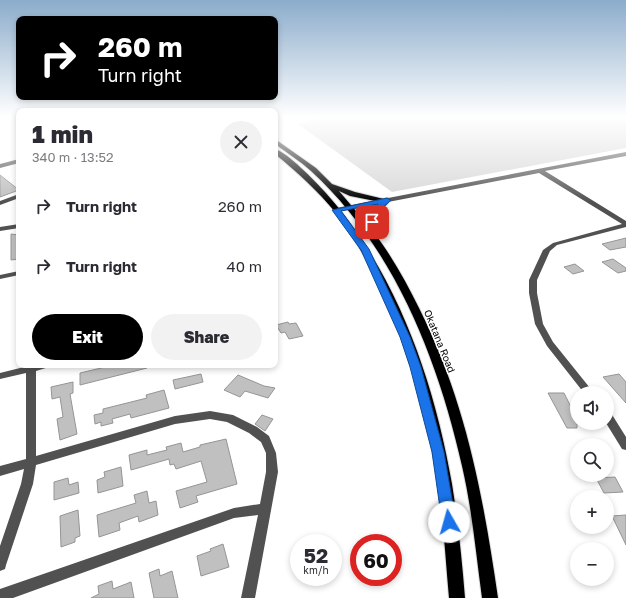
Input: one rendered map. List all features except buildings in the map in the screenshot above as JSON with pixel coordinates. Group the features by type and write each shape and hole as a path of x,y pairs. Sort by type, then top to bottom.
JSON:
{"main road":[{"name":"Okatana Road","path":"284,146 331,186 351,207 382,247 426,335 438,366 468,466 490,598"},
{"path":"278,154 317,188 336,210 365,249 400,325 416,367 441,466 457,598"},
{"path":"331,186 353,194 385,201"},
{"path":"370,232 373,213 385,201"}],"street":[{"path":"336,210 626,154"},
{"path":"0,166 16,162"},
{"path":"540,171 626,225"},
{"path":"0,203 16,197"},
{"path":"583,386 543,333 539,324 533,293 533,280 547,250 554,244 626,225"},
{"path":"0,229 16,226"},
{"path":"0,277 16,274"},
{"path":"0,376 35,368"},
{"path":"0,565 27,484 31,462 31,369"},
{"path":"0,471 175,420 210,415 229,418 252,430 265,439 271,453 272,472 248,598"},
{"path":"614,427 626,446"},
{"path":"0,596 234,513 265,509"}],"shaded area":[{"path":"328,146 626,146 626,148 392,192"}],"route":[{"path":"372,222 373,213 376,208 387,200 336,210 365,249 395,313 416,367 441,466 449,522"}]}
